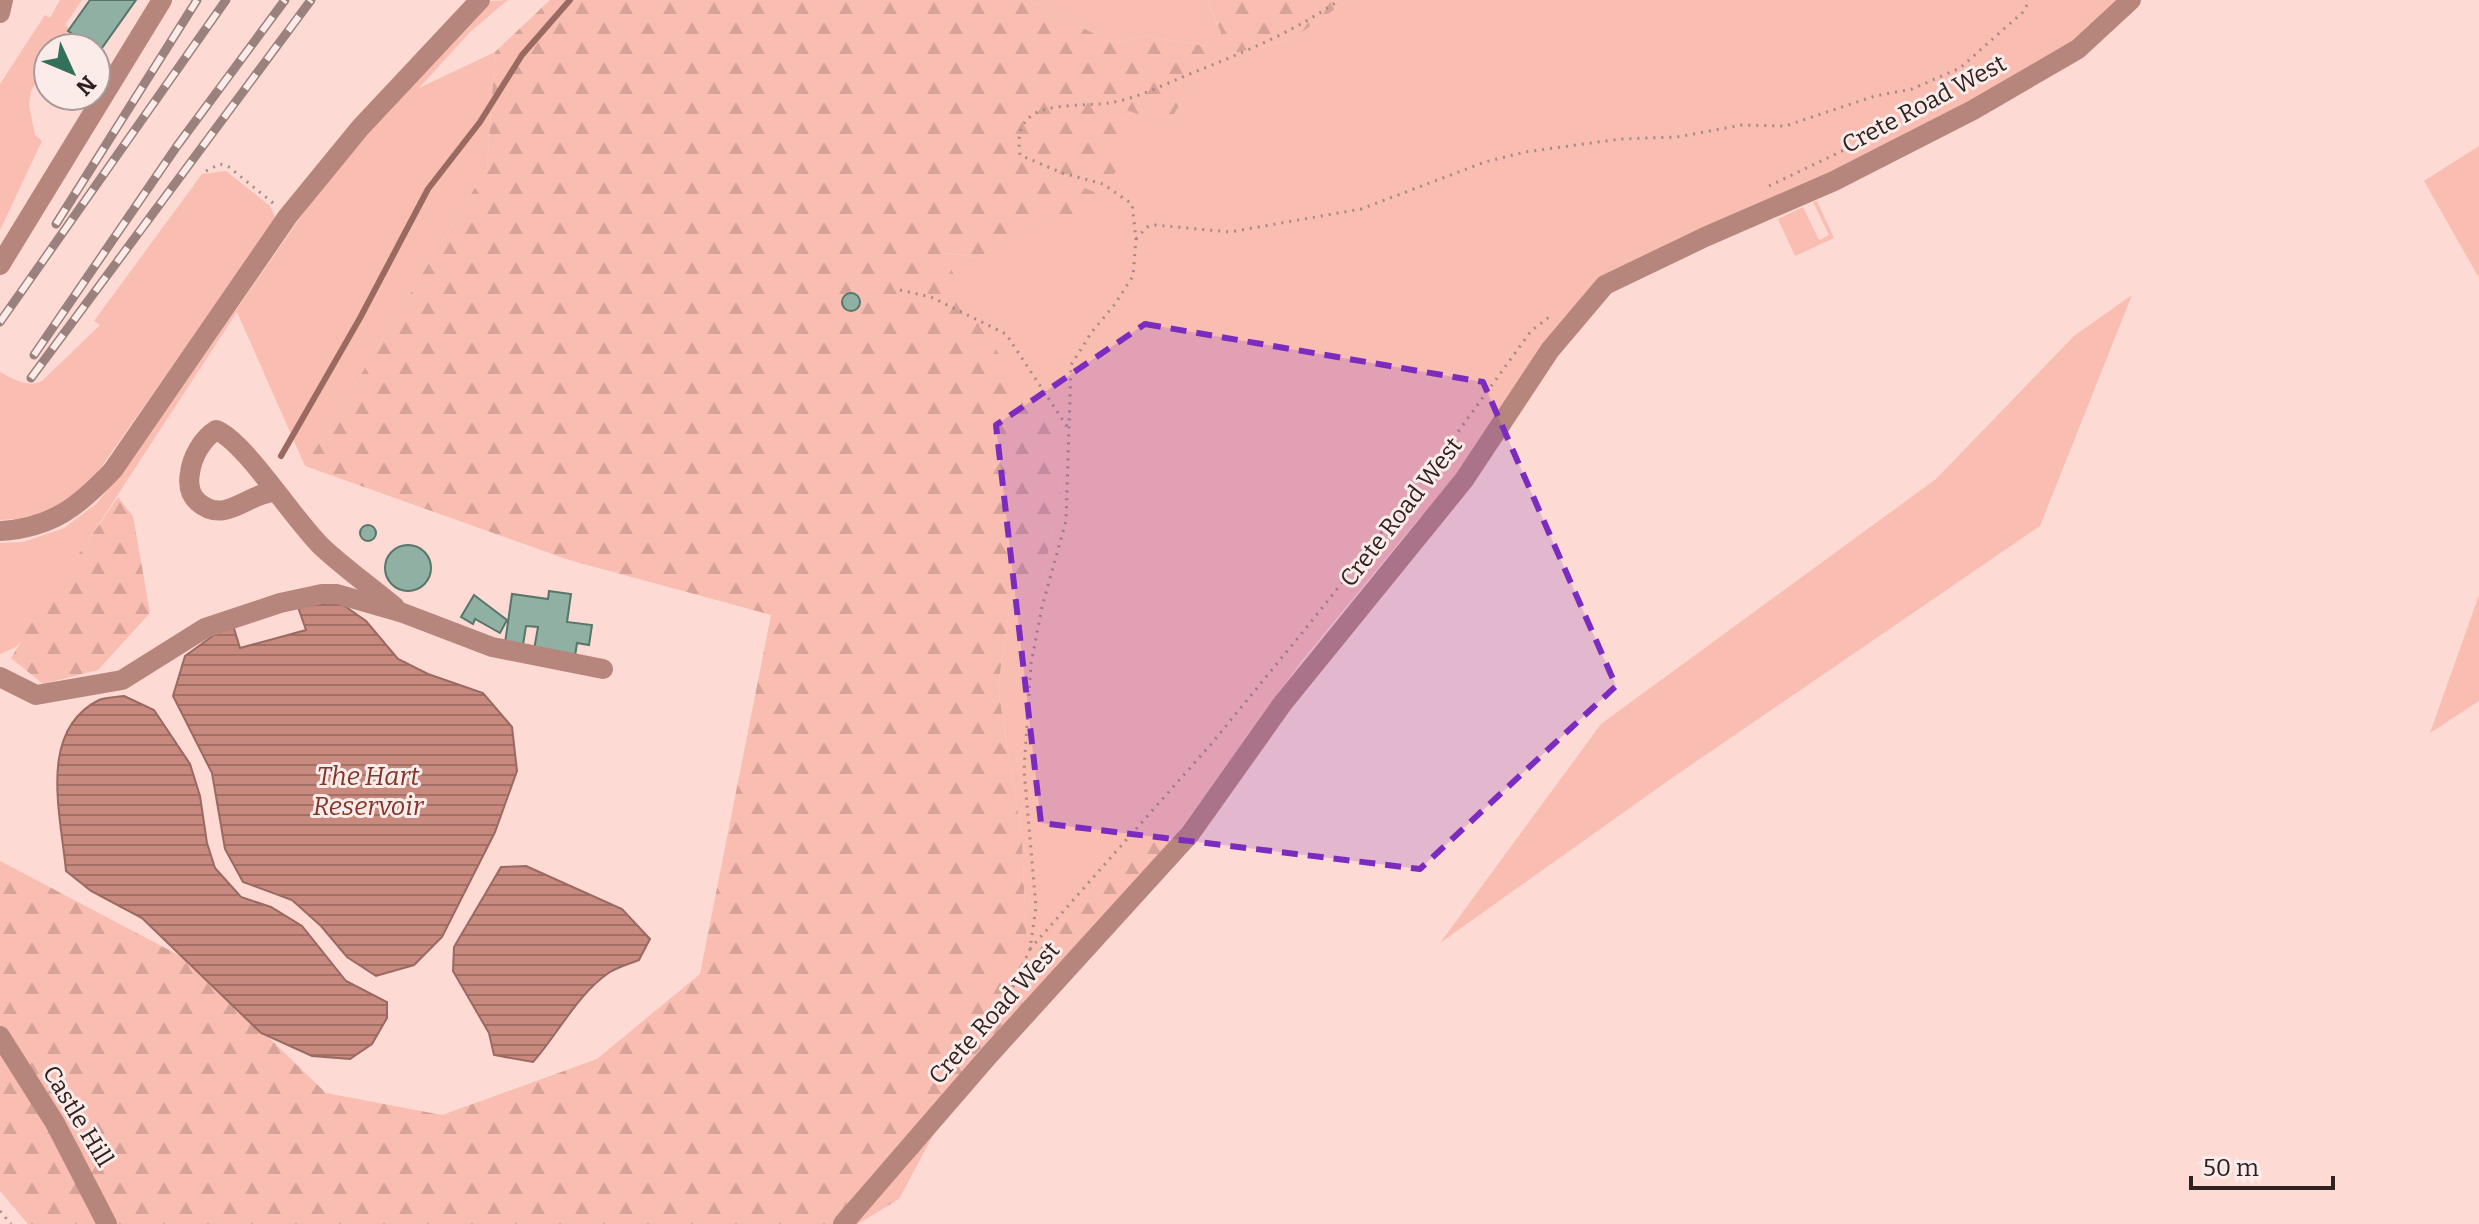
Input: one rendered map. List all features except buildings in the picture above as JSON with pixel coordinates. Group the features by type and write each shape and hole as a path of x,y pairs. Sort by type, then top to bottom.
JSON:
{"street":[{"path":"0,13 3,0"},
{"path":"0,265 162,0"},
{"path":"0,531 20,530 52,521 86,499 113,470 288,216 360,128 480,0"},
{"name":"Crete Road West","path":"843,1224 990,1054 1190,834 1283,703 1464,480 1550,350 1605,285 1834,181 1973,110 2078,49 2131,0"},
{"path":"275,492 231,508 207,509 193,496 189,487 194,457 211,433 216,430 223,433 275,492 323,547 403,613"},
{"path":"0,677 36,695 122,680 205,628 280,603 322,594 337,594 403,613 492,647 603,669"},
{"name":"Castle Hill","path":"0,1036 55,1123 107,1224"}],"path":[{"path":"1339,0 1270,41 1110,103 1045,110 1031,116 1020,130 1020,155 1062,173 1103,184 1132,204 1136,239 1133,276 1071,365 1066,521 1050,576 1031,664 1024,770 1036,907 1030,949 1212,743 1429,472 1531,331 1554,313"},
{"path":"1136,239 1147,227 1155,225 1230,232 1361,209 1485,162 1525,152 1620,139 1677,137 1742,125 1785,126 1875,96 1912,89 1960,68 2023,12 2030,0"},
{"path":"1762,189 1890,129"},
{"path":"206,171 220,164 229,167 288,216"},
{"path":"900,290 931,297 1006,334 1068,428"},
{"path":"0,1211 11,1224"}],"highlighted area":[{"path":"1145,324 1483,382 1616,686 1420,869 1041,823 996,425"}],"green space":[{"path":"60,0 82,0 65,25 70,29 68,32 34,32 45,15 50,18"},
{"path":"508,0 470,32 419,88 495,52 487,168 305,466 237,312 25,637 14,648 0,654 0,543 23,542 64,528 96,504 132,460 318,192 407,88 491,1"},
{"path":"550,0 1028,0 1115,44 1143,36 1207,46 1221,33 1207,0 1348,0 1291,40 1217,57 1195,80 1168,124 1126,110 1123,164 1111,177 1088,172 1077,185 1102,195 1085,218 1047,218 979,257 943,253 980,327 1054,432 1061,491 1043,576 1010,604 998,687 1022,838 1026,934 1043,945 1144,827 1169,845 977,1053 899,1199 858,1224 28,1224 0,1191 0,861 188,960 326,1093 442,1115 597,1059 700,974 771,615 569,560 305,466 487,168 495,52"},
{"path":"1028,0 1207,0 1221,34 1207,46 1143,36 1115,44"},
{"path":"1348,0 2120,0 2081,37 2008,85 1744,214 1613,270 1596,283 1457,478 1416,522 1304,658 1169,845 1144,827 1043,945 1026,934 1022,838 998,687 1010,604 1043,576 1061,491 1054,433 980,327 942,253 979,257 1047,218 1085,218 1076,185 1088,172 1126,109 1168,124 1195,80 1217,57 1291,40"},
{"path":"32,35 29,105 35,135 42,141 0,230 0,84"},
{"path":"2479,146 2479,278 2424,181"},
{"path":"226,171 270,206 276,219 97,473 53,507 29,516 0,520 0,372 26,383 42,381 100,325 94,321 202,174"},
{"path":"1817,201 1834,238 1795,256 1778,219 1803,207 1819,240 1829,235 1813,202"},
{"path":"2132,295 2040,526 1672,778 1440,943 1601,724 1936,479 2074,336"},
{"path":"118,497 133,516 150,613 98,670 43,684 11,658 21,642 14,648"},
{"path":"2479,595 2479,701 2430,733"}],"water":[{"name":"The Hart Reservoir","path":"339,602 366,621 398,659 428,674 483,693 512,727 517,771 495,832 442,937 414,965 376,976 347,957 321,926 292,900 243,882 225,849 212,773 173,696 185,656 232,622 240,648 306,630 298,607"},
{"path":"124,696 154,710 190,764 215,868 241,897 271,907 302,926 346,981 387,1002 387,1018 372,1044 350,1059 312,1056 261,1033 142,918 91,891 66,871 58,800 60,753 67,732 80,714 99,700"},
{"path":"526,866 622,909 650,939 639,960 610,972 588,991 533,1062 494,1055 489,1033 453,971 454,947 501,867"}],"waterway":[{"path":"281,456 360,318 428,189 480,122 522,55 570,0"}],"railway":[{"path":"56,224 197,0"},
{"path":"0,322 226,0"},
{"path":"34,355 177,146 285,0"},
{"path":"31,378 311,0"}]}
